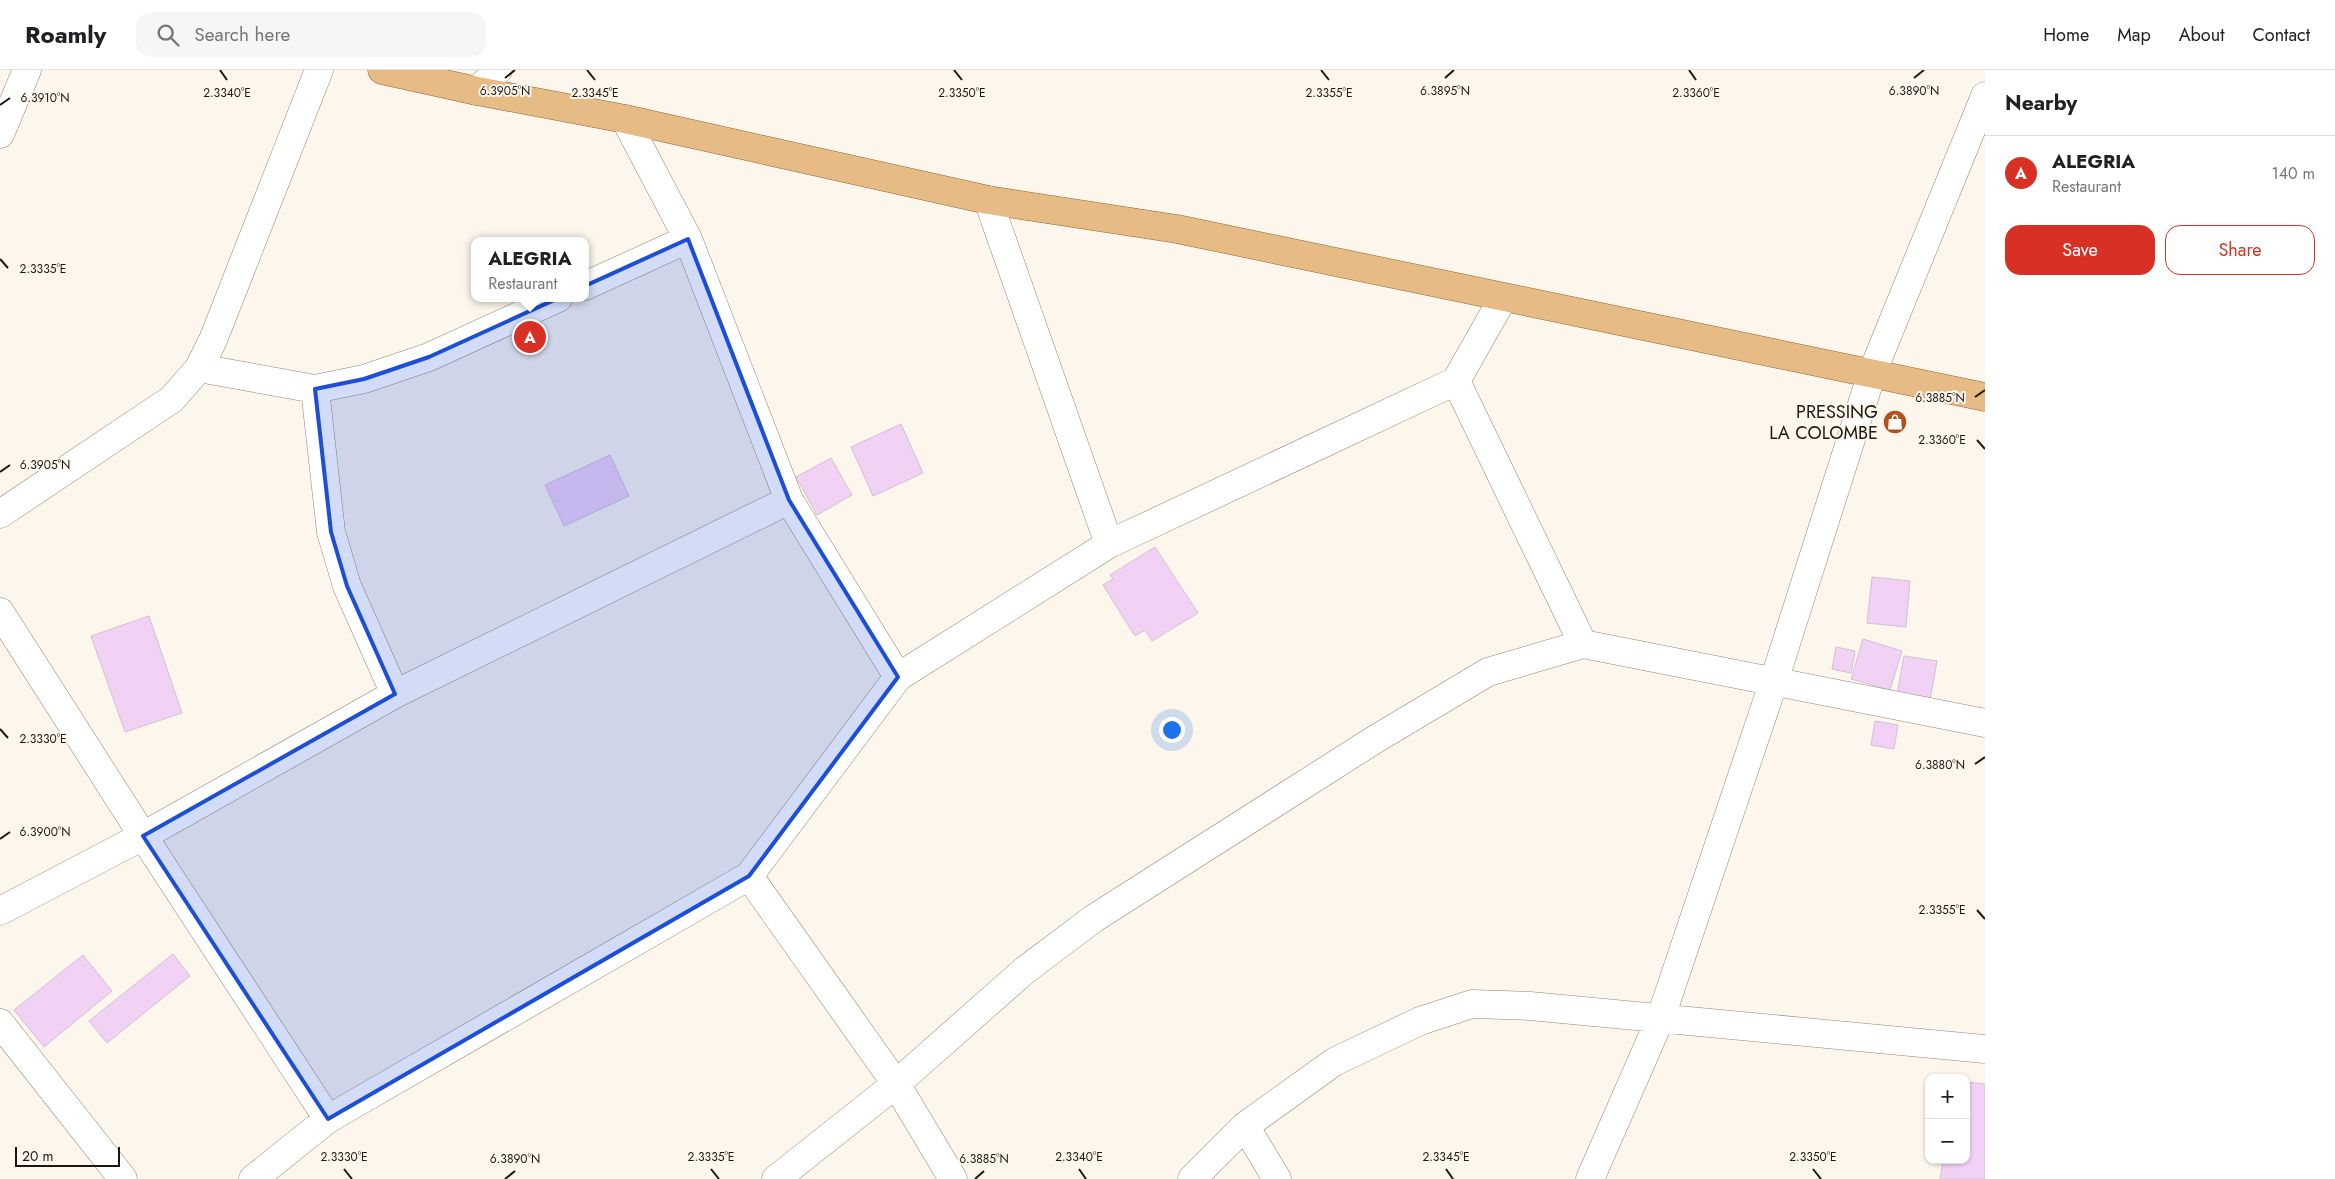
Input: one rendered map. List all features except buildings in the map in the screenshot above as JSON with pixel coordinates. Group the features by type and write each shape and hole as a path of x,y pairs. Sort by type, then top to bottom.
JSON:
{"main road":[{"path":"382,70 477,91 625,119 988,200 1177,229 1503,298 1985,396"}],"street":[{"path":"0,134 27,70"},
{"path":"0,514 172,399 199,368 213,340 319,70"},
{"path":"477,91 498,70"},
{"path":"1590,1179 1661,1018 1774,681 1872,373 1985,96"},
{"path":"625,119 688,239 789,500 898,677"},
{"path":"988,200 1109,544"},
{"path":"589,284 688,239"},
{"path":"253,1179 328,1119 749,876 898,677 1109,544 1456,381 1503,298"},
{"path":"199,368 315,389 364,379 429,357 549,302"},
{"path":"1456,381 1583,644"},
{"path":"315,389 331,532 347,586 395,694"},
{"path":"0,911 143,836 395,694 789,500"},
{"path":"0,612 143,836 328,1119"},
{"path":"776,1179 896,1084 1024,971 1093,919 1374,740 1488,672 1583,644 1985,723"},
{"path":"749,876 896,1084 953,1179"},
{"path":"1192,1179 1245,1126 1334,1062 1420,1021 1472,1004 1530,1006 1985,1048"},
{"path":"0,1022 123,1179"},
{"path":"1245,1126 1277,1179"}],"highlighted area":[{"path":"688,239 789,500 898,677 749,876 328,1119 143,836 395,694 347,586 331,532 315,389 364,379 429,357"}],"place":[{"name":"ALEGRIA","path":"530,337"},
{"name":"PRESSING LA COLOMBE","path":"1895,422"}]}
